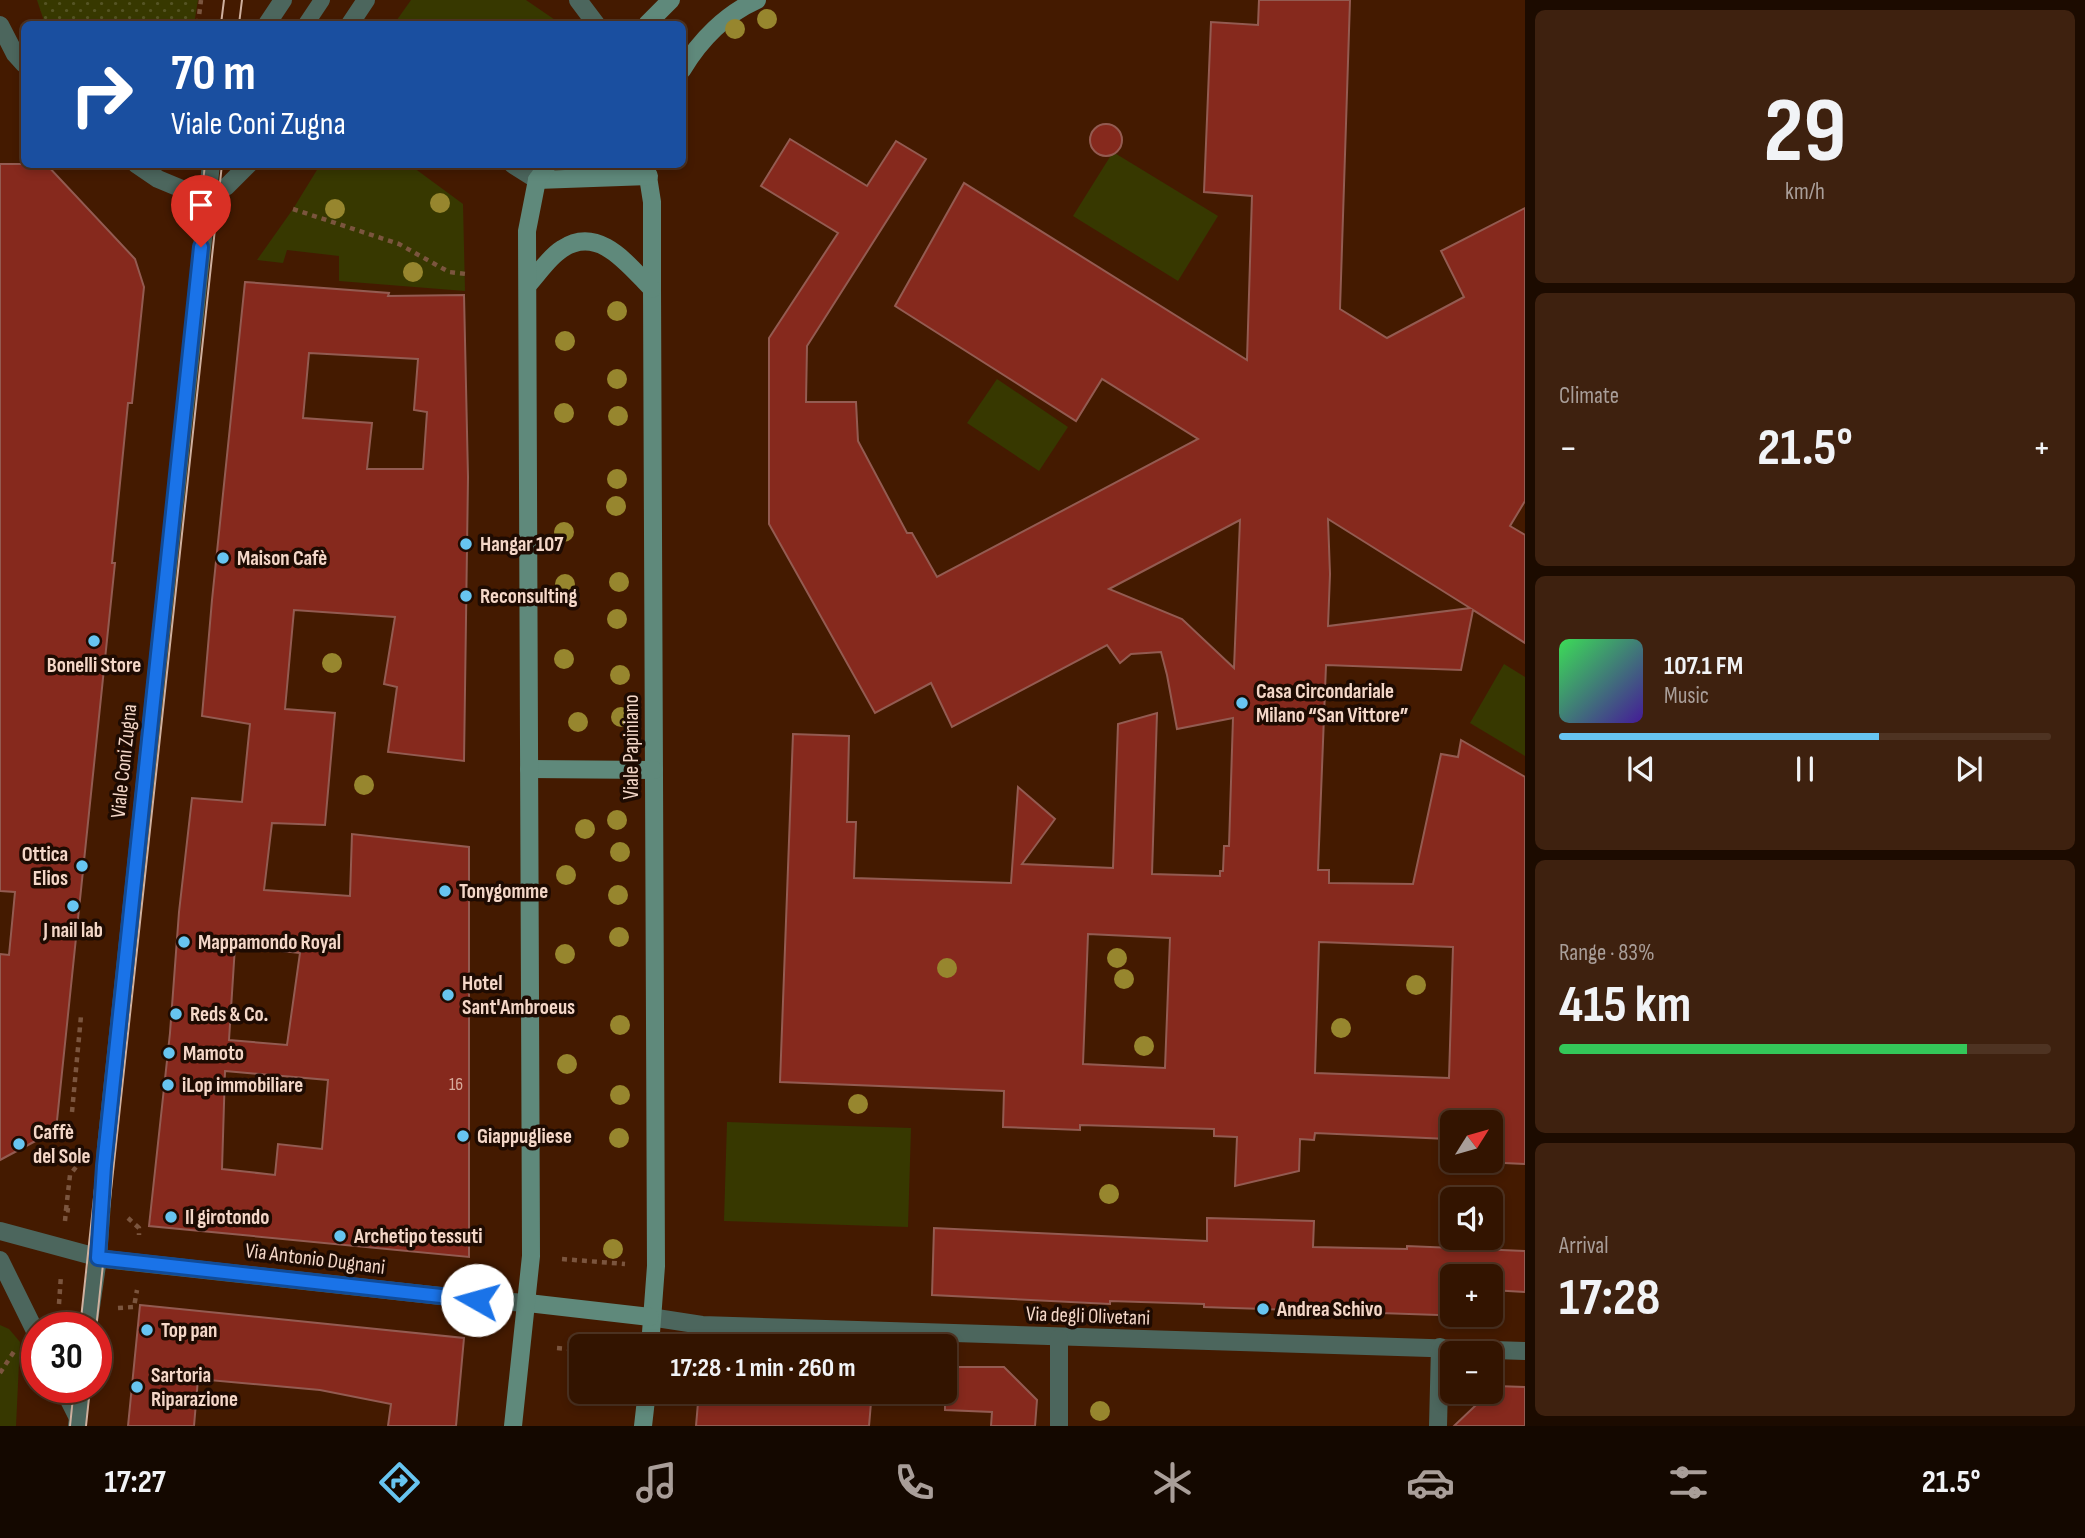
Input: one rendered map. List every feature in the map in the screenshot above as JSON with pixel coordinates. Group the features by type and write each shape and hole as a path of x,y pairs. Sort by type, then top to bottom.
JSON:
{"main road":[{"path":"650,21 671,0"},
{"path":"686,64 706,37 733,13 757,0"},
{"path":"513,1426 531,1256 527,232 537,180 545,168"},
{"path":"537,180 649,168"},
{"name":"Viale Papiniano","path":"649,168 652,202 656,1266 650,1334"},
{"path":"528,285 560,250 580,241 603,244 611,249 652,289"},
{"path":"529,769 654,770"},
{"path":"528,1303 650,1317"},
{"path":"643,1426 646,1404"}],"street":[{"path":"269,21 283,0"},
{"path":"352,21 366,0"},
{"path":"578,0 594,21"},
{"path":"0,25 21,61"},
{"path":"142,168 159,179 206,199 227,186 245,168"},
{"name":"Viale Coni Zugna","path":"90,1312 210,168"},
{"path":"518,168 537,180"},
{"name":"Via Antonio Dugnani","path":"0,1231 98,1258 477,1300 528,1303"},
{"path":"0,1260 26,1312"},
{"name":"Via degli Olivetani","path":"650,1317 702,1325 1059,1338 1440,1347"},
{"path":"1059,1338 1059,1426"},
{"path":"1438,1426 1440,1347"},
{"name":"Via degli Olivetani","path":"1503,1351 1525,1352"},
{"path":"70,1403 78,1422"},
{"path":"78,1422 80,1403"}],"lane":[{"path":"308,21 322,0"},
{"path":"206,199 218,168"}],"path":[{"path":"198,21 201,0"},
{"path":"293,209 399,244 449,272 466,274"},
{"path":"72,1112 81,1016"},
{"path":"131,1218 139,1228 139,1234"},
{"path":"562,1259 625,1264"},
{"path":"125,1308 134,1307 136,1300"},
{"path":"0,1373 19,1344"},
{"path":"557,1348 569,1349"}],"shaded area":[{"path":"37,0 198,0 194,21 44,21"},
{"path":"411,0 526,0 557,21 396,21"},
{"path":"1113,152 1218,216 1178,281 1073,216"},
{"path":"318,168 414,168 463,204 465,291 339,281 339,256 287,250 283,263 257,260"},
{"path":"997,379 1068,427 1039,471 967,423"},
{"path":"1504,664 1525,677 1525,756 1470,723"},
{"path":"727,1122 911,1128 908,1227 724,1221"},
{"path":"0,1325 9,1329 20,1342 16,1426 0,1426"}],"building":[{"path":"1259,0 1350,0 1340,309 1387,338 1464,297 1441,251 1525,208 1525,501 1510,526 1525,535 1525,643 1473,610 1461,670 1326,665 1318,870 1329,870 1329,883 1413,884 1441,754 1458,757 1461,740 1525,777 1525,1164 1503,1163 1503,1110 1440,1110 1440,1139 1315,1133 1314,1140 1300,1139 1299,1171 1235,1186 1237,1137 1214,1136 1214,1129 1080,1125 1080,1130 1003,1127 1004,1091 780,1082 793,734 849,736 847,822 856,822 854,878 1011,883 1018,787 1055,819 1022,864 1113,868 1118,724 1157,713 1152,874 1220,876 1220,871 1223,871 1224,846 1229,846 1233,718 1177,729 1161,652 1131,654 1120,663 1107,645 952,727 931,683 875,713 769,524 769,338 838,233 761,186 790,139 867,186 896,141 926,159 807,346 806,402 856,402 858,441 907,533 912,533 937,577 1198,439 1102,379 1076,421 895,306 964,183 1247,360 1252,196 1204,192 1211,22 1258,25","holes":["1328,519 1470,608 1328,626","1240,520 1234,668 1182,619 1109,589","1088,934 1170,938 1165,1068 1083,1064","1319,942 1453,947 1449,1078 1315,1073"]},
{"path":"1106,124 1117,129 1122,140 1117,151 1106,156 1095,151 1090,140 1095,129"},
{"path":"0,164 21,164 21,168 50,168 135,259 144,287 132,403 128,403 112,563 115,563 56,1130 0,1160 0,954 9,955 15,892 0,891"},
{"path":"245,282 389,293 388,296 464,295 468,477 464,761 388,752 397,687 384,684 395,617 294,610 285,709 335,713 325,825 272,823 264,890 350,896 352,834 469,847 469,1257 149,1226 192,798 242,802 250,724 202,716","holes":["309,353 418,359 414,410 427,412 423,469 367,469 372,423 303,418","235,946 300,953 287,1045 229,1040","225,1071 328,1080 322,1149 278,1144 275,1175 222,1169"]},
{"path":"1207,1218 1314,1221 1313,1247 1407,1249 1407,1246 1440,1247 1440,1250 1525,1251 1525,1292 1503,1291 1503,1264 1440,1264 1440,1315 932,1295 934,1228 1207,1241"},
{"path":"140,1305 464,1338 456,1426 388,1426 391,1404 320,1390 198,1379 194,1426 128,1426"},
{"path":"957,1367 1004,1367 1037,1400 1035,1426 991,1426 992,1412 945,1410 945,1404 957,1404"},
{"path":"1503,1386 1525,1387 1525,1426 1454,1426 1477,1404 1503,1404"},
{"path":"698,1404 871,1404 869,1426 696,1426"}],"tram line":[{"path":"221,21 224,0"},
{"path":"239,21 242,0"},
{"path":"82,1312 205,168"},
{"path":"98,1312 222,168"},
{"path":"70,1426 72,1403"},
{"path":"86,1426 88,1403"}],"place":[{"name":"Hangar 107","path":"466,544"},
{"name":"Maison Cafè","path":"223,558"},
{"name":"Reconsulting","path":"466,596"},
{"name":"Bonelli Store","path":"94,641"},
{"name":"Casa Circondariale Milano “San Vittore”","path":"1242,703"},
{"name":"Ottica Elios","path":"82,866"},
{"name":"Tonygomme","path":"445,891"},
{"name":"J nail lab","path":"73,906"},
{"name":"Mappamondo Royal","path":"184,942"},
{"name":"Hotel Sant'Ambroeus","path":"448,995"},
{"name":"Reds & Co.","path":"176,1014"},
{"name":"Mamoto","path":"169,1053"},
{"name":"iLop immobiliare","path":"168,1085"},
{"name":"Giappugliese","path":"463,1136"},
{"name":"Caffè del Sole","path":"19,1144"},
{"name":"Il girotondo","path":"171,1217"},
{"name":"Archetipo tessuti","path":"340,1236"},
{"name":"Andrea Schivo","path":"1263,1309"},
{"name":"Top pan","path":"147,1330"},
{"name":"Sartoria Riparazione","path":"137,1387"}],"route":[{"path":"201,247 100,1203 98,1258 477,1300"}]}
